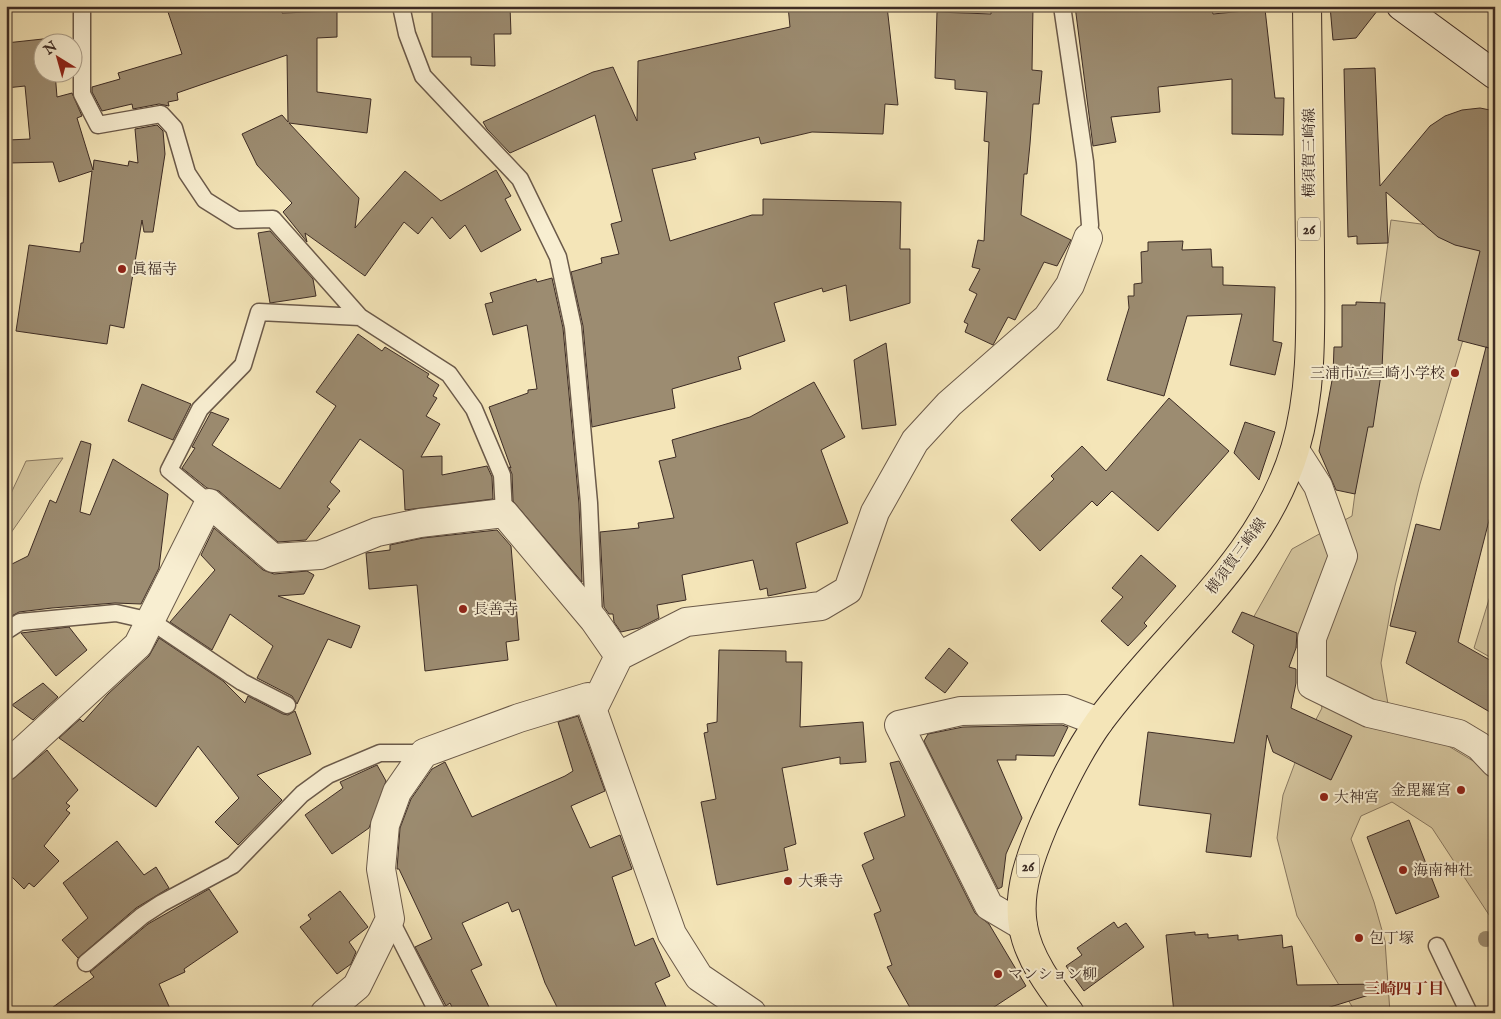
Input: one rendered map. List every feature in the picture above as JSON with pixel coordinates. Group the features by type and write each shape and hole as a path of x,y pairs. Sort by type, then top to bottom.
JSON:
{"main road":[{"name":"横須賀三崎線","path":"1070,1013 1045,978 1023,926 1024,888 1028,863 1070,770 1099,722 1238,559 1273,503 1295,450 1307,389 1310,327 1307,6"}],"street":[{"path":"1401,6 1495,75"},
{"path":"593,709 619,656 686,622 821,606 848,590 875,512 915,441 949,404 1047,318 1070,285 1088,238"},
{"path":"1295,450 1318,486 1343,556 1312,638 1312,685 1369,713 1460,734 1479,746 1495,762"},
{"path":"6,766 138,645 209,503 273,558 320,555 377,532 420,524 504,513 594,620 619,656"},
{"path":"325,1013 357,986 390,919 381,869 385,825 397,792 424,753 519,718 588,697 672,934 699,977 752,1013"},
{"path":"1023,926 989,906 899,725 961,711 1066,709 1099,722"}],"lane":[{"path":"82,6 82,94 98,125 160,114 174,128 187,173 205,200 237,220 274,219 360,317 449,374 474,409 502,475 504,513"},
{"path":"401,6 407,34 423,76 520,179 558,257 573,327 589,504 594,620"},
{"path":"1062,6 1085,162 1090,225 1088,238"},
{"path":"209,503 169,470 200,409 243,365 259,312 360,317"},
{"path":"6,631 20,622 116,613 150,620 242,682 287,705"},
{"path":"86,963 148,912 233,865 302,794 328,776 380,753 424,753"},
{"path":"390,919 438,1013"},
{"path":"1437,946 1469,1013"}],"shaded area":[{"path":"1391,220 1451,228 1491,246 1420,484 1395,586 1381,663 1389,710 1488,770 1495,777 1495,924 1432,828 1392,802 1361,816 1351,839 1374,902 1385,941 1390,1013 1356,1013 1297,916 1277,838 1283,795 1299,752 1322,708 1301,649 1248,627 1292,549 1352,516"},
{"path":"63,458 6,540 6,504 26,461"},
{"path":"1495,580 1495,660 1474,648"}],"building":[{"path":"166,6 282,6 282,13 337,11 337,37 317,38 317,92 371,99 367,133 289,123 359,198 355,228 405,171 441,201 496,170 511,196 505,199 521,230 481,252 465,225 450,239 432,217 418,234 404,222 365,276 305,233 307,242 283,212 292,203 257,165 242,134 282,115 288,122 287,55 177,93 178,100 168,102 169,106 159,104 133,109 132,104 102,111 92,92 92,87 120,79 118,73 182,54"},
{"path":"432,6 510,6 511,34 494,34 495,66 471,65 471,57 432,57"},
{"path":"788,6 887,6 898,105 885,104 883,134 812,132 761,144 759,137 694,153 696,159 652,169 670,241 752,215 763,215 763,199 901,202 900,249 910,249 910,303 850,321 846,285 823,292 822,288 774,303 785,341 738,357 741,369 672,389 675,408 592,427 583,326 571,272 602,263 601,258 619,254 611,224 622,221 595,115 510,153 487,129 483,122 593,72 613,67 637,121 638,61 790,27"},
{"path":"991,6 1033,6 1032,70 1042,71 1039,104 1033,104 1027,174 1024,174 1021,215 1071,240 1057,266 1044,262 1015,320 1008,317 993,345 965,332 968,324 964,322 977,294 969,290 980,269 972,267 978,240 984,241 989,142 984,141 987,92 955,89 955,80 935,78 937,12 991,14"},
{"path":"1075,6 1211,6 1213,14 1265,9 1275,98 1284,98 1283,135 1232,134 1232,79 1158,87 1160,112 1111,117 1116,142 1093,146"},
{"path":"1330,6 1381,6 1356,38 1333,40"},
{"path":"32,40 32,82 56,82 57,97 72,93 82,116 77,118 93,170 94,160 128,166 129,161 138,163 135,129 157,125 163,131 165,154 153,232 144,232 142,220 124,328 110,325 107,344 16,331 29,245 80,252 81,243 83,243 92,171 59,182 53,162 9,163 8,140 30,139 25,86 6,88 6,43"},
{"path":"1375,68 1380,186 1430,126 1445,116 1462,110 1480,108 1495,111 1495,497 1458,642 1495,663 1495,715 1406,663 1416,632 1390,626 1416,524 1440,530 1486,347 1458,340 1480,251 1455,245 1438,237 1386,192 1388,243 1357,244 1357,236 1348,237 1344,69"},
{"path":"270,231 313,279 316,296 270,303 258,233"},
{"path":"1183,241 1182,250 1211,249 1212,267 1223,267 1223,285 1275,287 1273,341 1282,343 1275,375 1230,365 1242,314 1187,316 1164,396 1107,380 1129,308 1128,296 1134,296 1134,284 1142,283 1141,252 1148,251 1148,242"},
{"path":"552,278 563,328 579,504 582,582 513,501 512,474 509,467 511,468 489,407 528,393 528,390 537,389 527,325 493,335 485,304 493,302 490,293 536,279 537,282"},
{"path":"1356,302 1385,303 1382,368 1373,427 1368,427 1355,494 1336,490 1319,451 1333,375 1334,347 1342,347 1342,305 1356,305"},
{"path":"358,334 382,351 385,347 429,374 427,377 439,385 433,396 437,398 426,416 440,424 421,457 442,456 442,475 487,466 492,477 493,499 405,510 403,470 360,439 330,482 340,491 327,507 330,509 306,540 278,542 219,491 207,488 182,468 195,448 192,447 211,412 229,419 212,445 280,489 336,406 316,392"},
{"path":"886,343 896,425 862,429 854,360"},
{"path":"814,382 845,437 821,450 848,523 796,543 806,588 768,596 767,588 760,590 753,560 682,575 686,600 657,605 659,618 639,628 621,632 614,622 613,614 609,614 604,607 600,532 639,528 638,523 674,518 659,461 676,457 672,440 750,417"},
{"path":"142,384 191,404 173,440 128,421"},
{"path":"1169,398 1229,451 1158,531 1112,491 1097,506 1092,501 1040,551 1011,520 1054,479 1051,476 1082,446 1106,471"},
{"path":"1245,422 1275,432 1259,480 1234,453"},
{"path":"81,441 91,444 80,512 90,515 113,459 168,494 159,568 141,604 115,603 52,608 19,612 8,618 6,567 28,556 50,500 56,503"},
{"path":"214,528 263,570 274,574 307,571 314,575 304,594 278,596 360,626 351,648 328,639 297,704 292,696 257,678 273,646 230,614 212,650 170,622 215,570 201,555"},
{"path":"497,530 511,546 519,640 506,642 508,660 425,671 417,585 369,589 366,553 390,550 390,545 423,538"},
{"path":"1141,555 1176,586 1144,623 1147,626 1128,646 1101,621 1123,597 1112,588"},
{"path":"1242,612 1297,633 1296,648 1289,667 1296,669 1296,683 1291,708 1352,736 1331,780 1273,752 1267,735 1251,857 1206,852 1211,814 1139,805 1148,732 1234,743 1254,645 1232,632"},
{"path":"69,627 87,650 56,676 21,633"},
{"path":"159,638 223,681 245,703 248,696 283,714 288,715 295,711 311,754 257,775 282,800 238,845 215,822 239,798 198,746 156,807 59,738 80,719 83,722 108,694 149,656"},
{"path":"949,648 968,663 945,693 925,678"},
{"path":"719,650 786,651 786,662 802,662 800,727 863,722 866,762 840,764 840,757 782,768 796,844 784,848 788,870 717,885 701,802 716,799 704,733 708,732 707,724 717,722"},
{"path":"43,683 58,697 33,720 12,705"},
{"path":"578,716 605,791 571,806 590,848 620,835 632,869 612,877 635,946 653,938 670,976 655,983 669,1013 560,1013 545,983 519,909 512,912 508,902 462,923 482,965 471,970 492,1013 455,1013 450,1003 446,1006 415,947 432,939 399,869 397,869 400,828 411,799 432,769 445,762 472,817 565,776 573,771 558,722"},
{"path":"1062,725 1068,727 1054,756 1016,755 1016,760 997,760 1022,818 1006,854 1002,887 998,889 924,741 928,734 963,727"},
{"path":"47,750 78,790 66,803 70,806 66,810 70,813 44,846 59,861 34,887 29,883 24,889 6,871 6,785"},
{"path":"899,761 975,913 989,924 1026,986 985,1013 913,1013 887,967 892,965 874,914 881,911 862,865 874,859 864,833 905,816 890,763"},
{"path":"377,765 386,781 369,828 332,854 305,815 343,788 340,782"},
{"name":"海南神社","path":"1409,820 1439,897 1396,914 1367,837"},
{"path":"117,841 144,875 156,867 169,888 136,908 78,958 62,940 88,918 63,883"},
{"path":"209,889 238,932 184,969 185,972 159,984 172,1013 45,1013 94,977 90,972 148,924"},
{"path":"340,891 368,927 349,942 356,952 351,964 337,974 300,927 311,919 308,915"},
{"path":"1114,922 1118,928 1126,923 1144,947 1084,991 1066,966 1082,955 1077,948"},
{"path":"1195,932 1195,935 1208,934 1208,938 1238,935 1238,940 1282,935 1283,948 1292,946 1297,985 1384,984 1385,990 1327,1008 1329,1013 1174,1013 1166,935"}],"place":[{"name":"眞福寺","path":"122,269"},
{"name":"三浦市立三崎小学校","path":"1455,373"},
{"name":"長善寺","path":"463,609"},
{"name":"金毘羅宮","path":"1461,790"},
{"name":"大神宮","path":"1324,797"},
{"name":"海南神社","path":"1403,870"},
{"name":"大乗寺","path":"788,881"},
{"name":"包丁塚","path":"1359,938"},
{"name":"マンション柳","path":"998,974"}],"district":[{"name":"三崎四丁目","path":"1404,988"}]}
